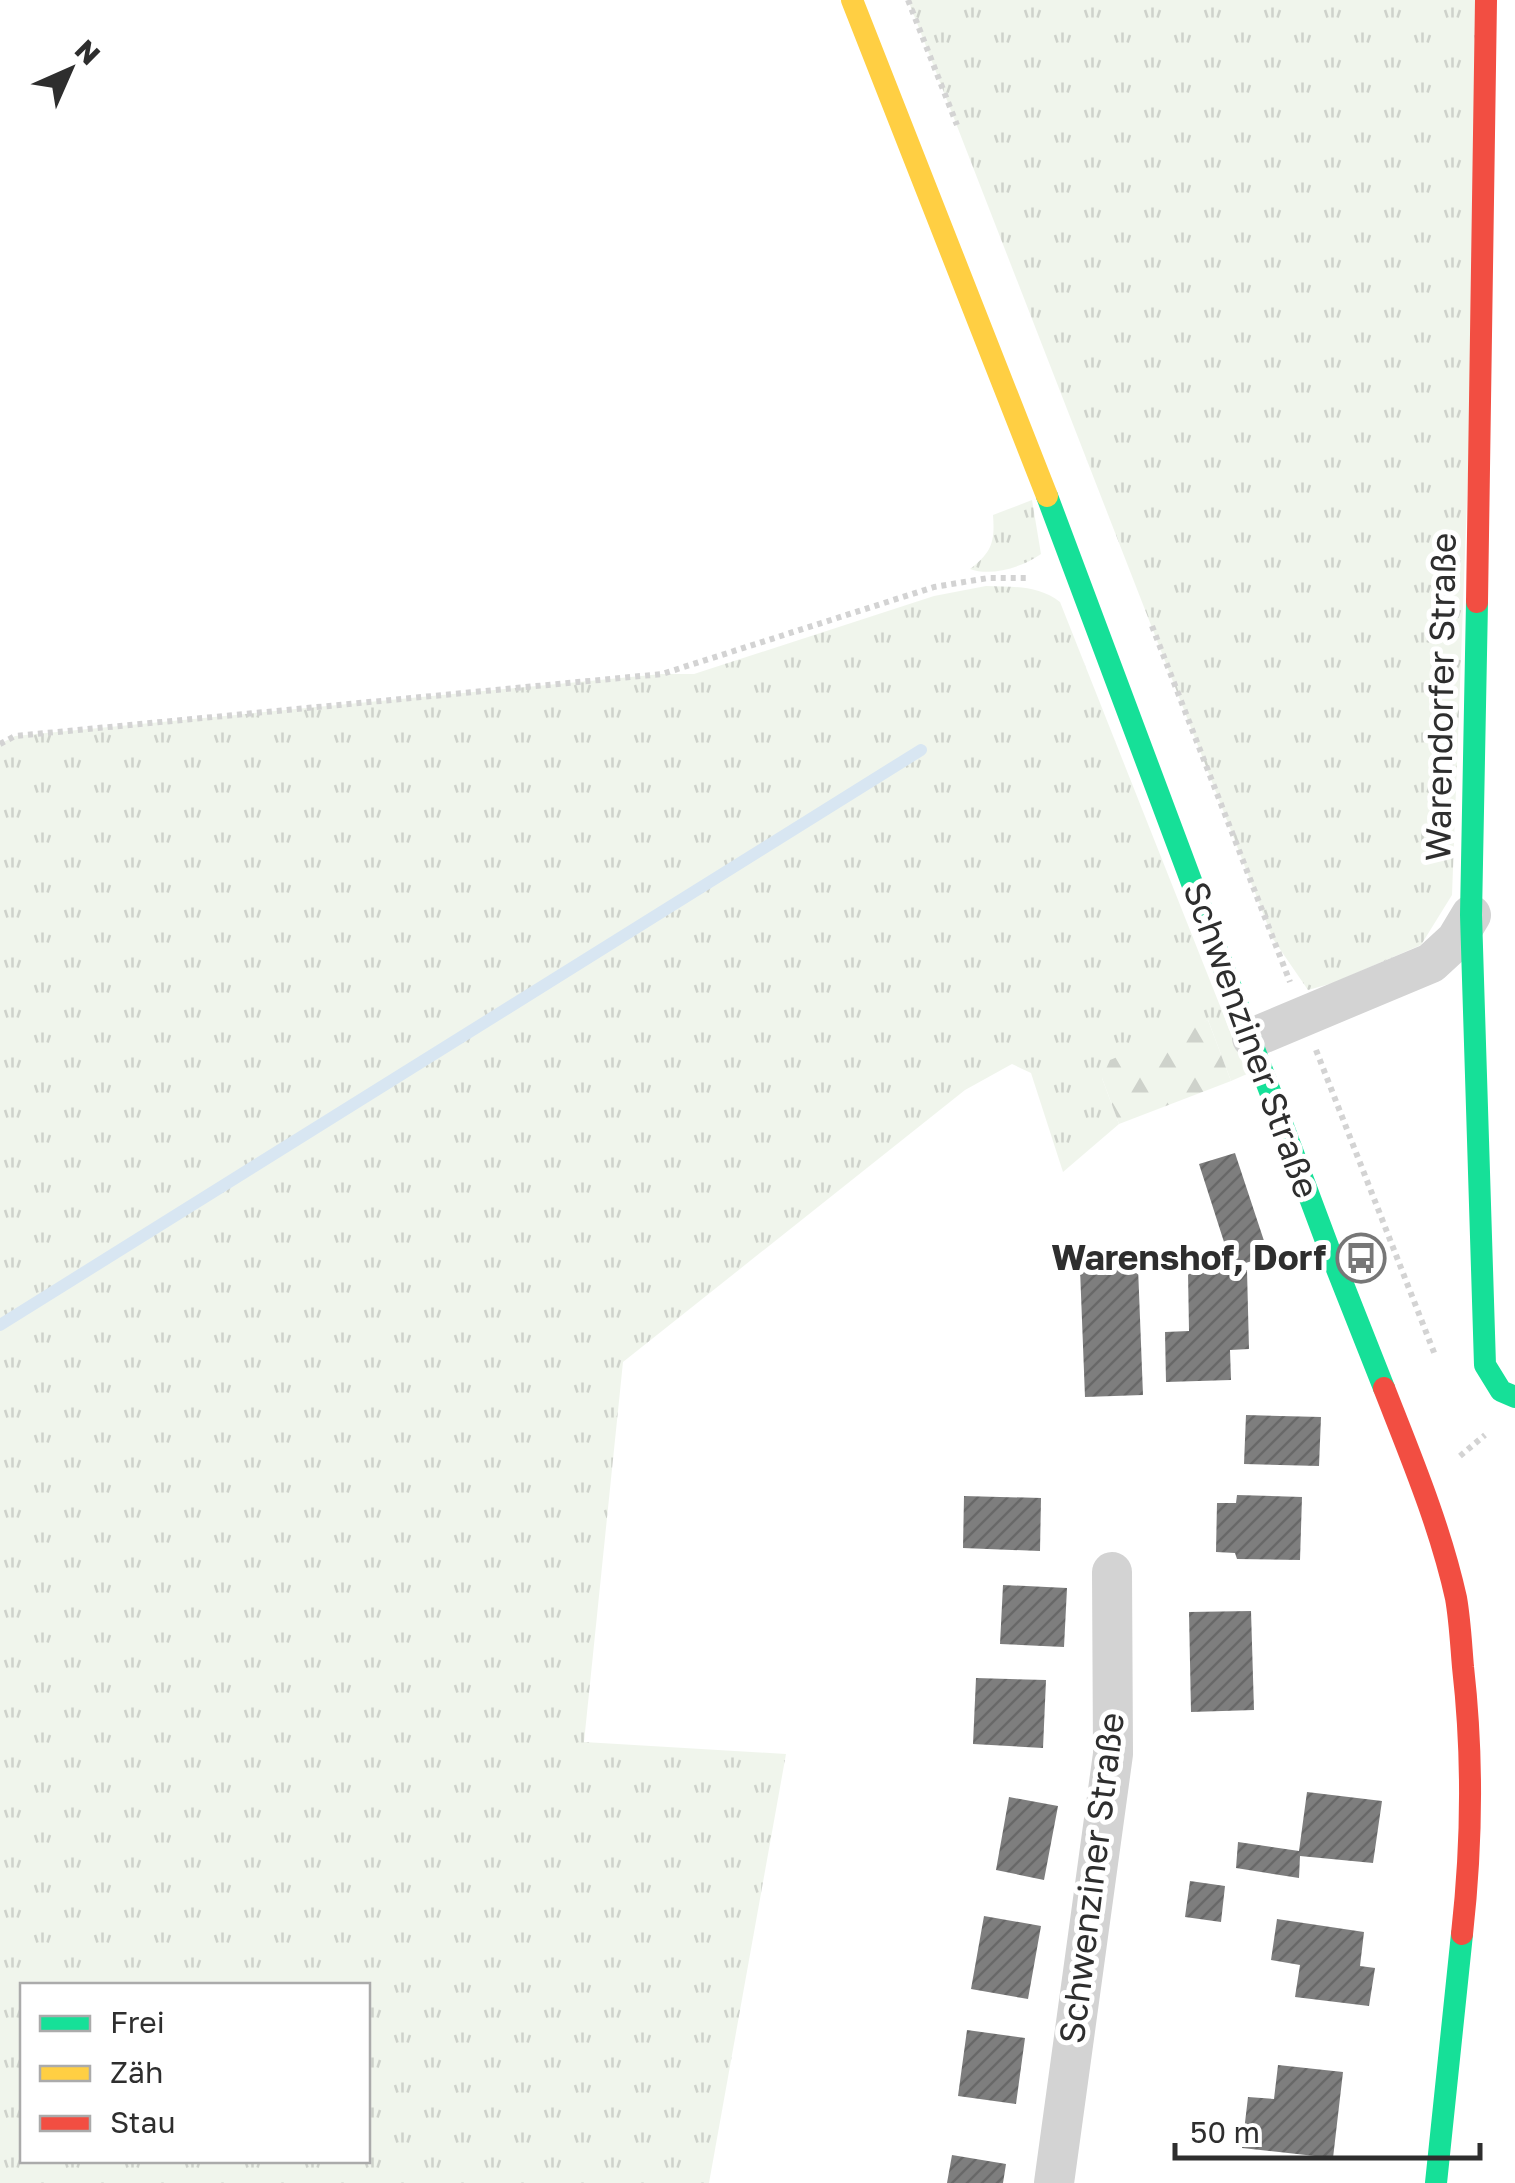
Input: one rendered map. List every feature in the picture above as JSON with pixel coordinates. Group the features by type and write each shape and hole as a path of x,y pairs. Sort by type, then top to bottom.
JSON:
{"main road":[{"name":"Schwenziner Straße","path":"852,0 1074,563 1329,1249 1418,1474 1449,1568 1457,1604 1469,1721 1469,1871 1436,2183"},
{"name":"Warendorfer Straße","path":"1486,0 1471,915 1485,1364 1508,1394"}],"street":[{"path":"1252,1038 1431,963 1456,940 1471,915"},
{"name":"Schwenziner Straße","path":"1054,2183 1114,1754 1112,1572"}],"path":[{"path":"0,744 15,736 662,674 934,586 988,578 1028,578 1051,574 1074,563"},
{"path":"1273,939 1436,1359"},
{"path":"1454,1442 1458,1458 1500,1422 1508,1394"}],"green space":[{"path":"908,0 1486,0 1452,895 1421,945 1308,990 1273,939"},
{"path":"1032,500 1041,554 1007,569 970,569 990,546 993,515"},
{"path":"986,586 1034,590 1052,596 1060,602 1247,1074 1231,1081 1208,1020 1102,1078 1119,1124 1063,1172 1031,1073 1012,1064 965,1090 623,1362 584,1742 786,1754 709,2183 0,2183 0,744 15,736 694,674 934,596"},
{"path":"1208,1020 1231,1081 1119,1124 1102,1078 1110,1060"}],"building":[{"path":"1235,1153 1269,1256 1232,1267 1199,1164"},
{"path":"1138,1267 1143,1395 1085,1397 1080,1269"},
{"path":"1247,1270 1249,1349 1230,1350 1231,1380 1166,1382 1165,1332 1189,1331 1188,1272"},
{"path":"1246,1415 1321,1417 1319,1466 1244,1464"},
{"path":"1237,1495 1302,1497 1300,1560 1237,1559 1235,1553 1216,1552 1217,1503 1236,1503"},
{"path":"964,1496 1041,1498 1040,1551 963,1548"},
{"path":"1003,1585 1067,1588 1064,1647 1000,1644"},
{"path":"1251,1611 1254,1710 1191,1712 1189,1612"},
{"path":"976,1678 1046,1680 1043,1748 973,1744"},
{"path":"1307,1792 1382,1801 1373,1863 1300,1856 1299,1878 1236,1868 1238,1842 1299,1851"},
{"path":"1009,1797 1058,1806 1044,1880 996,1870"},
{"path":"1190,1881 1225,1886 1221,1922 1185,1917"},
{"path":"984,1916 1041,1926 1028,1999 971,1989"},
{"path":"1277,1919 1364,1932 1360,1966 1375,1968 1369,2006 1295,1997 1300,1965 1271,1960"},
{"path":"967,2030 1025,2038 1016,2104 958,2096"},
{"path":"1278,2065 1343,2072 1333,2158 1242,2148 1248,2097 1274,2099"},
{"path":"952,2155 1006,2164 1003,2183 947,2183"}],"waterway":[{"path":"0,1325 921,750"}],"traffic: fast":[{"path":"1047,496 1384,1388"},
{"path":"1477,602 1471,915 1485,1365 1501,1391 1515,1397"},
{"path":"1436,2183 1462,1934"}],"traffic: slow":[{"path":"852,0 1047,496"}],"traffic: jam":[{"path":"1477,602 1486,0"},
{"path":"1384,1388 1433,1518 1457,1607 1470,1767 1462,1934"}],"place":[{"name":"Warenshof, Dorf","path":"1361,1258"}]}
